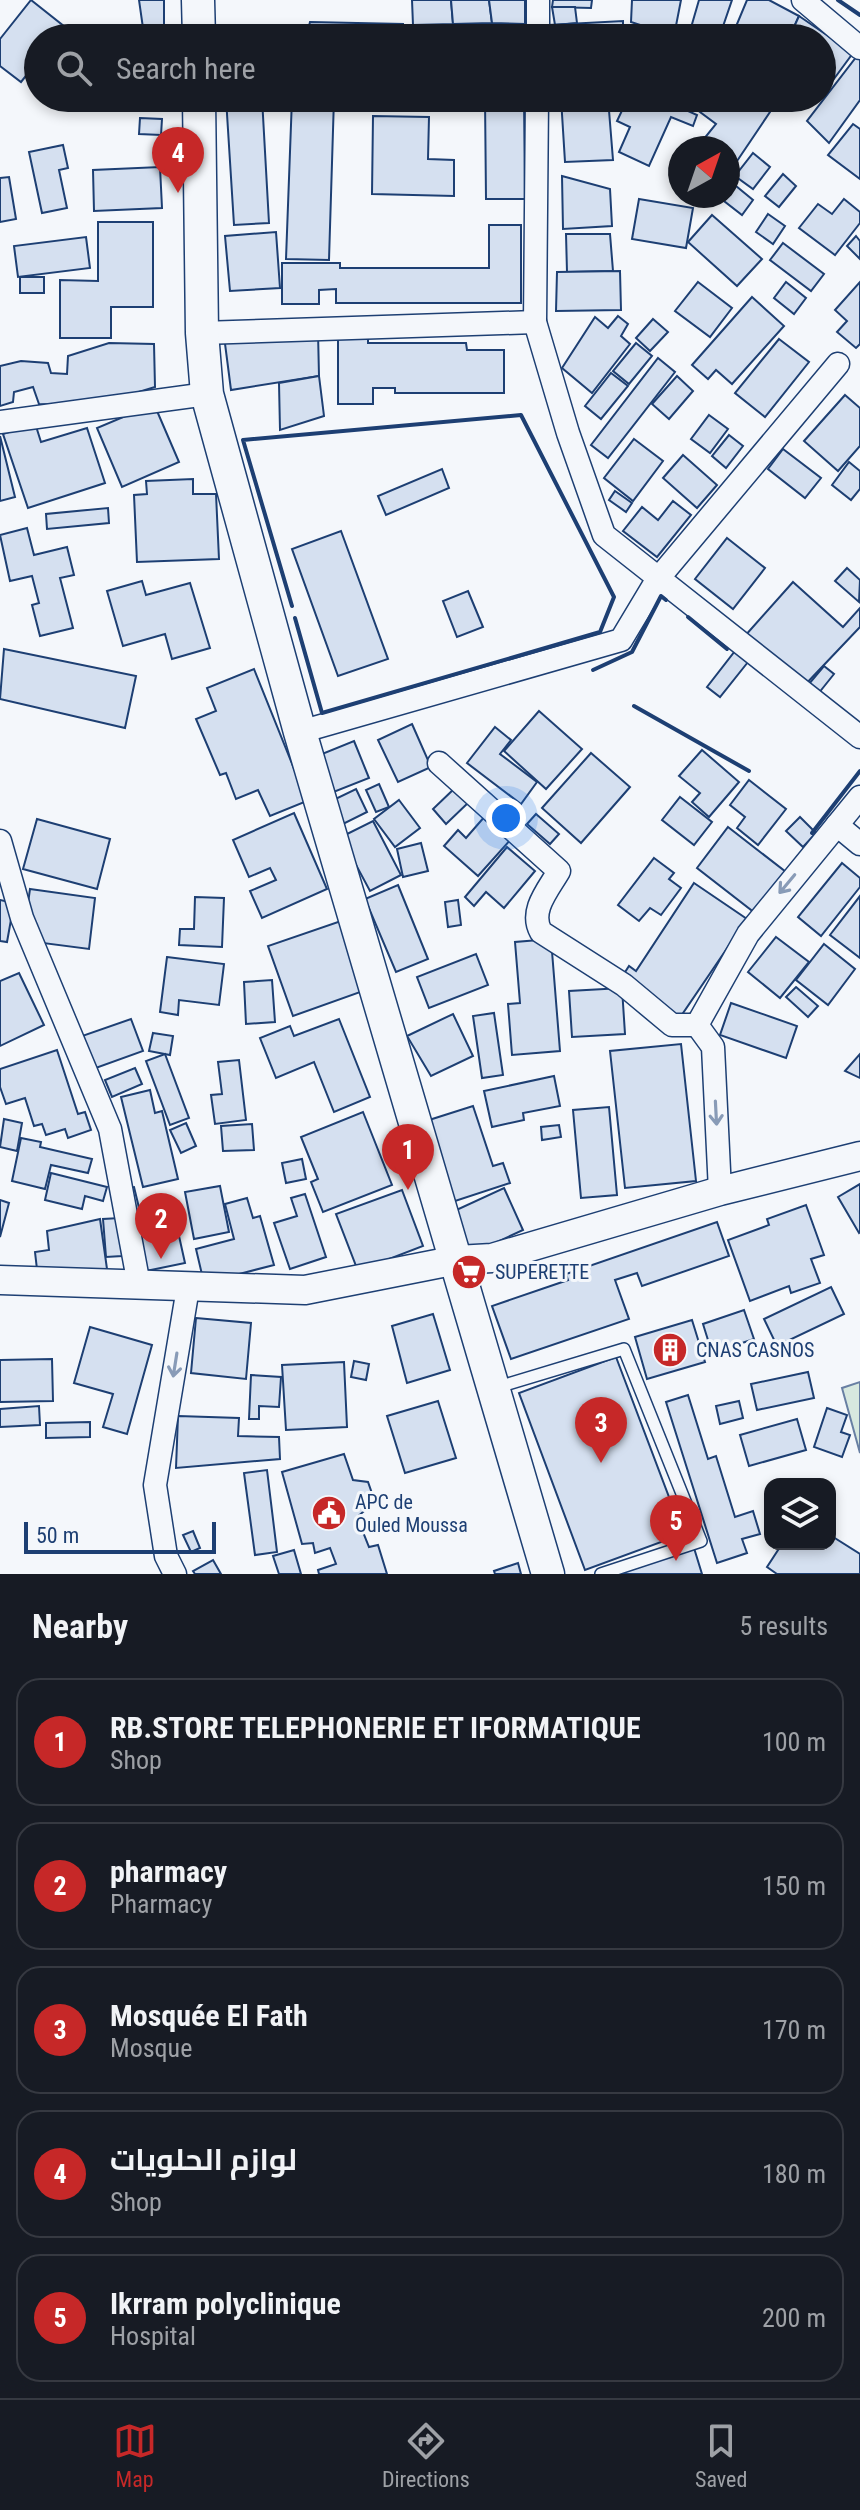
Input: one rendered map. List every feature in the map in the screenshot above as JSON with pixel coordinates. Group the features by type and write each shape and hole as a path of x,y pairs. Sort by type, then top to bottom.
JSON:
{"main road":[{"path":"198,0 199,24"},
{"path":"199,112 202,333 207,394 300,732 548,1574"}],"street":[{"path":"538,0 538,24"},
{"path":"809,2 833,24"},
{"path":"836,26 860,48"},
{"path":"537,112 535,322 568,433 604,535 657,580 860,737"},
{"path":"202,333 535,322"},
{"path":"300,732 621,640 657,580 838,364"},
{"path":"0,422 207,394"},
{"path":"439,763 483,806 559,871 536,913 535,921 541,932 624,985 672,1025 697,1025"},
{"path":"697,1025 748,934 860,797"},
{"path":"837,825 860,844"},
{"path":"0,841 22,918 110,1129 139,1285"},
{"path":"697,1025 713,1047 720,1191"},
{"path":"0,1280 305,1290 457,1260 492,1258 720,1191 860,1156"},
{"path":"175,1574 166,1556 155,1485 188,1288"}],"lane":[{"path":"493,1389 624,1349 701,1541 601,1574"}],"shaded area":[{"path":"860,1382 860,1453 842,1388"}],"building":[{"path":"31,0 61,24 24,24 24,78 21,82 0,66 0,39"},
{"path":"139,0 164,0 164,24 142,24"},
{"path":"412,0 451,0 453,24 413,24"},
{"path":"451,0 489,0 492,23 453,24"},
{"path":"489,0 525,0 525,24 492,23"},
{"path":"553,0 592,0 591,8 552,7"},
{"path":"632,0 681,0 676,24 631,22"},
{"path":"699,0 732,0 724,24 692,24"},
{"path":"747,0 769,0 799,16 795,24 737,24"},
{"path":"552,7 575,7 577,23 555,24"},
{"path":"799,16 811,24 795,24"},
{"path":"623,21 623,24 568,24"},
{"path":"310,22 403,24 310,24"},
{"path":"836,41 853,53 836,76"},
{"path":"857,56 860,59 860,100 829,143 807,121 814,112 836,112 836,83"},
{"path":"227,112 263,112 269,223 234,225"},
{"path":"291,112 334,112 329,260 286,259"},
{"path":"485,112 524,112 525,199 486,199"},
{"path":"562,112 609,112 613,160 565,162"},
{"path":"621,112 690,112 697,115 693,126 671,117 649,166 619,152 630,127 617,121"},
{"path":"700,112 770,112 740,157 740,136 706,136 716,124"},
{"path":"373,116 429,117 428,159 454,160 454,196 372,194"},
{"path":"140,118 162,119 161,135 139,134"},
{"path":"853,124 860,129 860,179 828,155"},
{"path":"63,145 68,168 59,170 67,208 42,213 29,152"},
{"path":"753,153 770,167 753,189 740,180 740,170"},
{"path":"160,167 162,208 94,211 93,170"},
{"path":"783,174 796,186 779,207 765,196"},
{"path":"562,176 610,189 612,226 563,229"},
{"path":"9,177 16,219 0,222 0,178"},
{"path":"740,189 753,200 742,215 733,208 740,208"},
{"path":"639,199 668,204 668,208 693,208 686,248 632,239"},
{"path":"844,199 860,212 860,223 835,255 799,228 818,204 832,214"},
{"path":"768,214 785,226 773,244 756,232"},
{"path":"712,215 762,259 737,286 688,242"},
{"path":"98,222 153,222 153,307 111,307 111,338 60,338 60,280 98,281"},
{"path":"489,225 521,225 521,303 336,303 336,289 319,290 319,304 282,304 282,263 340,263 340,268 489,268"},
{"path":"276,232 280,288 230,291 225,236"},
{"path":"566,234 610,234 613,271 567,272"},
{"path":"856,236 860,241 860,259 847,246"},
{"path":"86,237 90,268 18,277 14,246"},
{"path":"783,243 824,274 811,291 770,260"},
{"path":"620,271 621,310 556,311 557,272"},
{"path":"20,277 44,277 44,293 20,293"},
{"path":"698,282 732,308 710,337 675,311"},
{"path":"786,282 806,298 794,314 774,298"},
{"path":"860,282 860,344 856,348 837,332 847,321 835,310"},
{"path":"752,297 784,326 732,384 716,370 708,379 692,365"},
{"path":"618,316 628,324 621,336 630,344 592,393 562,368 595,317 608,328"},
{"path":"653,319 668,332 650,351 636,338"},
{"path":"318,332 319,376 231,390 224,336"},
{"path":"338,337 368,337 368,343 466,343 467,350 504,350 504,393 395,393 395,388 373,388 373,404 338,404"},
{"path":"779,339 809,362 765,417 735,393"},
{"path":"109,343 154,344 155,387 93,406 39,404 33,387 14,392 13,402 0,406 0,366 21,361 48,363 51,373 67,374 68,356"},
{"path":"636,343 652,356 629,384 613,371"},
{"path":"658,358 675,372 608,458 591,445"},
{"path":"611,373 628,386 601,419 585,406"},
{"path":"319,376 324,416 280,430 279,383"},
{"path":"677,376 693,391 669,419 652,404"},
{"path":"845,395 860,408 860,446 838,471 804,441"},
{"path":"154,404 179,462 122,487 97,428"},
{"path":"709,415 728,429 710,453 691,439"},
{"path":"35,423 41,442 87,428 105,483 28,508 3,434"},
{"path":"729,435 743,446 726,468 712,456"},
{"path":"0,436 15,497 0,501"},
{"path":"634,439 663,461 633,501 604,478"},
{"path":"783,449 821,478 805,498 768,469"},
{"path":"683,455 717,485 697,508 663,478"},
{"path":"849,462 860,471 860,489 851,500 832,485"},
{"path":"442,469 449,488 386,515 378,496"},
{"path":"193,479 193,494 216,494 219,559 137,562 134,495 147,494 146,481"},
{"path":"615,491 632,503 626,512 609,500"},
{"path":"673,501 691,515 657,557 623,531 642,507 658,520"},
{"path":"108,508 109,523 47,529 46,514"},
{"path":"27,528 34,555 67,547 74,575 60,578 73,628 40,636 32,605 39,603 32,576 10,581 0,535"},
{"path":"341,531 388,659 338,676 292,549"},
{"path":"727,538 765,568 733,609 695,579"},
{"path":"847,568 860,580 859,602 835,581"},
{"path":"142,581 146,595 190,583 210,648 172,659 165,634 123,646 107,591"},
{"path":"793,582 843,627 860,608 860,627 802,688 744,637"},
{"path":"468,591 483,627 457,637 443,601"},
{"path":"4,649 136,676 125,728 0,699"},
{"path":"735,651 748,662 720,697 707,687"},
{"path":"824,666 834,674 814,699 803,691"},
{"path":"254,669 307,801 270,816 258,790 236,799 226,773 220,775 196,719 216,711 207,688"},
{"path":"539,711 582,749 546,789 504,751"},
{"path":"412,724 431,767 398,782 378,740"},
{"path":"495,727 511,740 500,754 537,782 521,804 467,763"},
{"path":"354,741 369,778 331,793 317,756"},
{"path":"702,750 739,782 709,817 692,802 700,793 679,776"},
{"path":"591,753 630,787 581,843 542,808"},
{"path":"749,780 786,809 758,845 737,828 745,817 730,805"},
{"path":"379,784 389,807 376,812 366,790"},
{"path":"456,787 470,801 446,824 433,809"},
{"path":"356,789 367,812 335,828 323,805"},
{"path":"680,797 712,822 694,845 662,820"},
{"path":"399,800 420,828 395,847 374,819"},
{"path":"294,813 327,889 262,918 250,891 276,880 270,868 249,877 233,840"},
{"path":"536,814 559,834 550,844 527,824"},
{"path":"486,815 512,838 478,876 444,846 458,830 466,838"},
{"path":"800,817 816,833 803,847 786,831"},
{"path":"37,819 110,839 97,889 23,869"},
{"path":"373,821 401,875 370,891 341,837"},
{"path":"728,827 786,872 755,913 697,868"},
{"path":"421,843 428,871 403,877 397,849"},
{"path":"507,847 535,871 504,908 486,892 474,906 465,897"},
{"path":"654,858 674,873 669,879 681,888 661,915 650,908 639,921 618,905"},
{"path":"842,863 860,878 860,887 821,936 798,917"},
{"path":"694,883 747,919 679,1019 620,980 629,966 636,971"},
{"path":"398,885 428,959 396,972 365,899"},
{"path":"30,889 95,898 89,949 35,942 37,925 25,924"},
{"path":"860,896 860,958 830,935"},
{"path":"195,897 224,898 222,947 179,945 180,929 194,929"},
{"path":"0,900 14,903 7,942 0,941"},
{"path":"458,900 461,925 448,927 445,902"},
{"path":"341,921 366,990 293,1016 268,946"},
{"path":"776,937 809,962 780,998 748,972"},
{"path":"551,939 560,1051 512,1055 508,1004 520,1003 515,942"},
{"path":"824,944 855,969 828,1005 796,980"},
{"path":"476,954 488,985 429,1008 417,977"},
{"path":"167,957 224,964 219,1005 179,1000 178,1015 160,1012"},
{"path":"19,973 44,1025 0,1046 0,981"},
{"path":"272,980 275,1022 246,1024 244,982"},
{"path":"796,987 818,1006 808,1017 786,997"},
{"path":"622,988 625,1034 572,1037 569,991"},
{"path":"731,1003 797,1026 786,1058 720,1035"},
{"path":"494,1013 503,1075 482,1078 473,1016"},
{"path":"453,1014 473,1056 431,1076 407,1036"},
{"path":"131,1019 143,1051 93,1069 82,1036"},
{"path":"339,1019 370,1097 334,1112 314,1062 276,1078 260,1038 290,1026 294,1036"},
{"path":"153,1033 173,1036 170,1055 149,1051"},
{"path":"681,1044 696,1181 625,1188 610,1051"},
{"path":"57,1050 78,1114 85,1112 91,1130 68,1138 65,1129 46,1135 42,1124 34,1126 25,1098 6,1104 0,1087 0,1069"},
{"path":"165,1054 189,1118 170,1125 146,1061"},
{"path":"860,1054 860,1078 845,1071"},
{"path":"239,1060 246,1120 215,1124 211,1095 222,1094 218,1062"},
{"path":"135,1068 142,1084 112,1097 105,1080"},
{"path":"554,1076 560,1106 523,1113 524,1120 492,1127 484,1091"},
{"path":"150,1090 155,1113 162,1111 178,1179 143,1187 121,1097"},
{"path":"473,1106 493,1166 503,1163 510,1183 449,1203 426,1121"},
{"path":"609,1107 617,1195 581,1198 573,1110"},
{"path":"363,1112 392,1185 323,1212 311,1182 318,1179 301,1137"},
{"path":"4,1119 22,1123 17,1151 0,1147"},
{"path":"186,1123 196,1146 181,1153 170,1130"},
{"path":"252,1124 254,1150 223,1151 221,1126"},
{"path":"559,1125 561,1137 542,1140 541,1127"},
{"path":"21,1138 41,1142 40,1147 92,1159 88,1173 51,1165 45,1189 12,1181"},
{"path":"302,1159 306,1179 286,1183 282,1163"},
{"path":"51,1173 107,1187 103,1201 85,1196 82,1209 45,1200"},
{"path":"860,1184 860,1232 859,1233 838,1197"},
{"path":"220,1186 229,1232 194,1239 185,1192"},
{"path":"134,1187 141,1216 173,1209 185,1263 146,1271 127,1188"},
{"path":"504,1188 523,1230 471,1254 452,1212"},
{"path":"402,1190 423,1246 358,1271 336,1214"},
{"path":"305,1194 326,1257 290,1269 274,1223 297,1216 291,1198"},
{"path":"247,1198 253,1218 260,1216 274,1265 204,1283 196,1249 234,1239 225,1204"},
{"path":"0,1200 9,1203 0,1237"},
{"path":"806,1205 824,1255 811,1259 820,1283 791,1293 789,1286 750,1301 728,1240 769,1225 767,1219"},
{"path":"120,1218 122,1256 106,1257 103,1219"},
{"path":"100,1219 107,1269 38,1278 35,1252 49,1250 47,1231"},
{"path":"717,1222 729,1256 642,1286 637,1273 615,1280 629,1319 511,1359 492,1306 568,1280 566,1274"},
{"path":"831,1287 844,1314 777,1346 764,1319"},
{"path":"744,1310 754,1339 712,1353 703,1324"},
{"path":"433,1314 450,1370 407,1383 392,1326"},
{"path":"196,1318 251,1323 246,1379 191,1373"},
{"name":"CNAS CASNOS","path":"692,1320 705,1362 647,1379 635,1337"},
{"path":"90,1327 152,1345 127,1434 103,1427 113,1394 74,1383"},
{"path":"616,1357 683,1534 585,1570 519,1393"},
{"path":"52,1359 53,1401 0,1402 0,1360"},
{"path":"354,1361 369,1364 366,1380 351,1377"},
{"path":"344,1362 347,1427 286,1430 282,1365"},
{"path":"808,1372 814,1398 757,1410 751,1384"},
{"path":"251,1375 281,1377 279,1407 259,1406 259,1419 249,1419"},
{"path":"688,1395 708,1459 716,1456 735,1517 753,1511 760,1534 742,1539 747,1553 717,1563 666,1402"},
{"path":"438,1401 456,1458 405,1473 387,1416"},
{"path":"739,1401 743,1418 720,1424 716,1406"},
{"path":"39,1406 40,1425 0,1427 0,1409"},
{"path":"827,1408 847,1415 841,1432 850,1435 842,1457 814,1447"},
{"path":"178,1416 239,1418 238,1436 279,1437 280,1459 176,1468"},
{"path":"797,1419 806,1450 749,1466 740,1435"},
{"path":"90,1422 90,1437 46,1438 46,1423"},
{"name":"APC de Ouled Moussa","path":"344,1454 353,1480 368,1482 375,1502 357,1517 369,1547 378,1545 387,1574 319,1574 318,1570 336,1564 330,1548 315,1553 313,1543 302,1544 282,1472"},
{"path":"267,1470 277,1552 255,1555 244,1473"},
{"path":"193,1531 200,1548 191,1552 183,1535"},
{"path":"836,1539 860,1554 860,1574 777,1574 767,1567 778,1550 836,1550"},
{"path":"694,1548 702,1574 613,1574"},
{"path":"294,1550 301,1574 279,1574 273,1556"},
{"path":"213,1560 221,1574 195,1574 193,1571"},
{"path":"518,1563 521,1574 495,1574 494,1571"}],"wall":[{"path":"838,0 860,15"},
{"path":"292,606 243,440 521,415 614,597 600,632 322,713 295,618"},
{"path":"593,670 632,652 661,596 666,600"},
{"path":"688,617 727,649"},
{"path":"634,706 749,771"},
{"path":"812,833 860,771"}],"place":[{"name":"لوازم الحلويات","path":"178,193"},
{"name":"RB.STORE TELEPHONERIE ET IFORMATIQUE","path":"408,1190"},
{"name":"pharmacy","path":"161,1259"},
{"name":"SUPERETTE","path":"469,1272"},
{"name":"CNAS CASNOS","path":"670,1350"},
{"name":"Mosquée El Fath","path":"601,1463"},
{"name":"APC de Ouled Moussa","path":"329,1513"},
{"name":"Ikrram polyclinique","path":"676,1561"}]}
